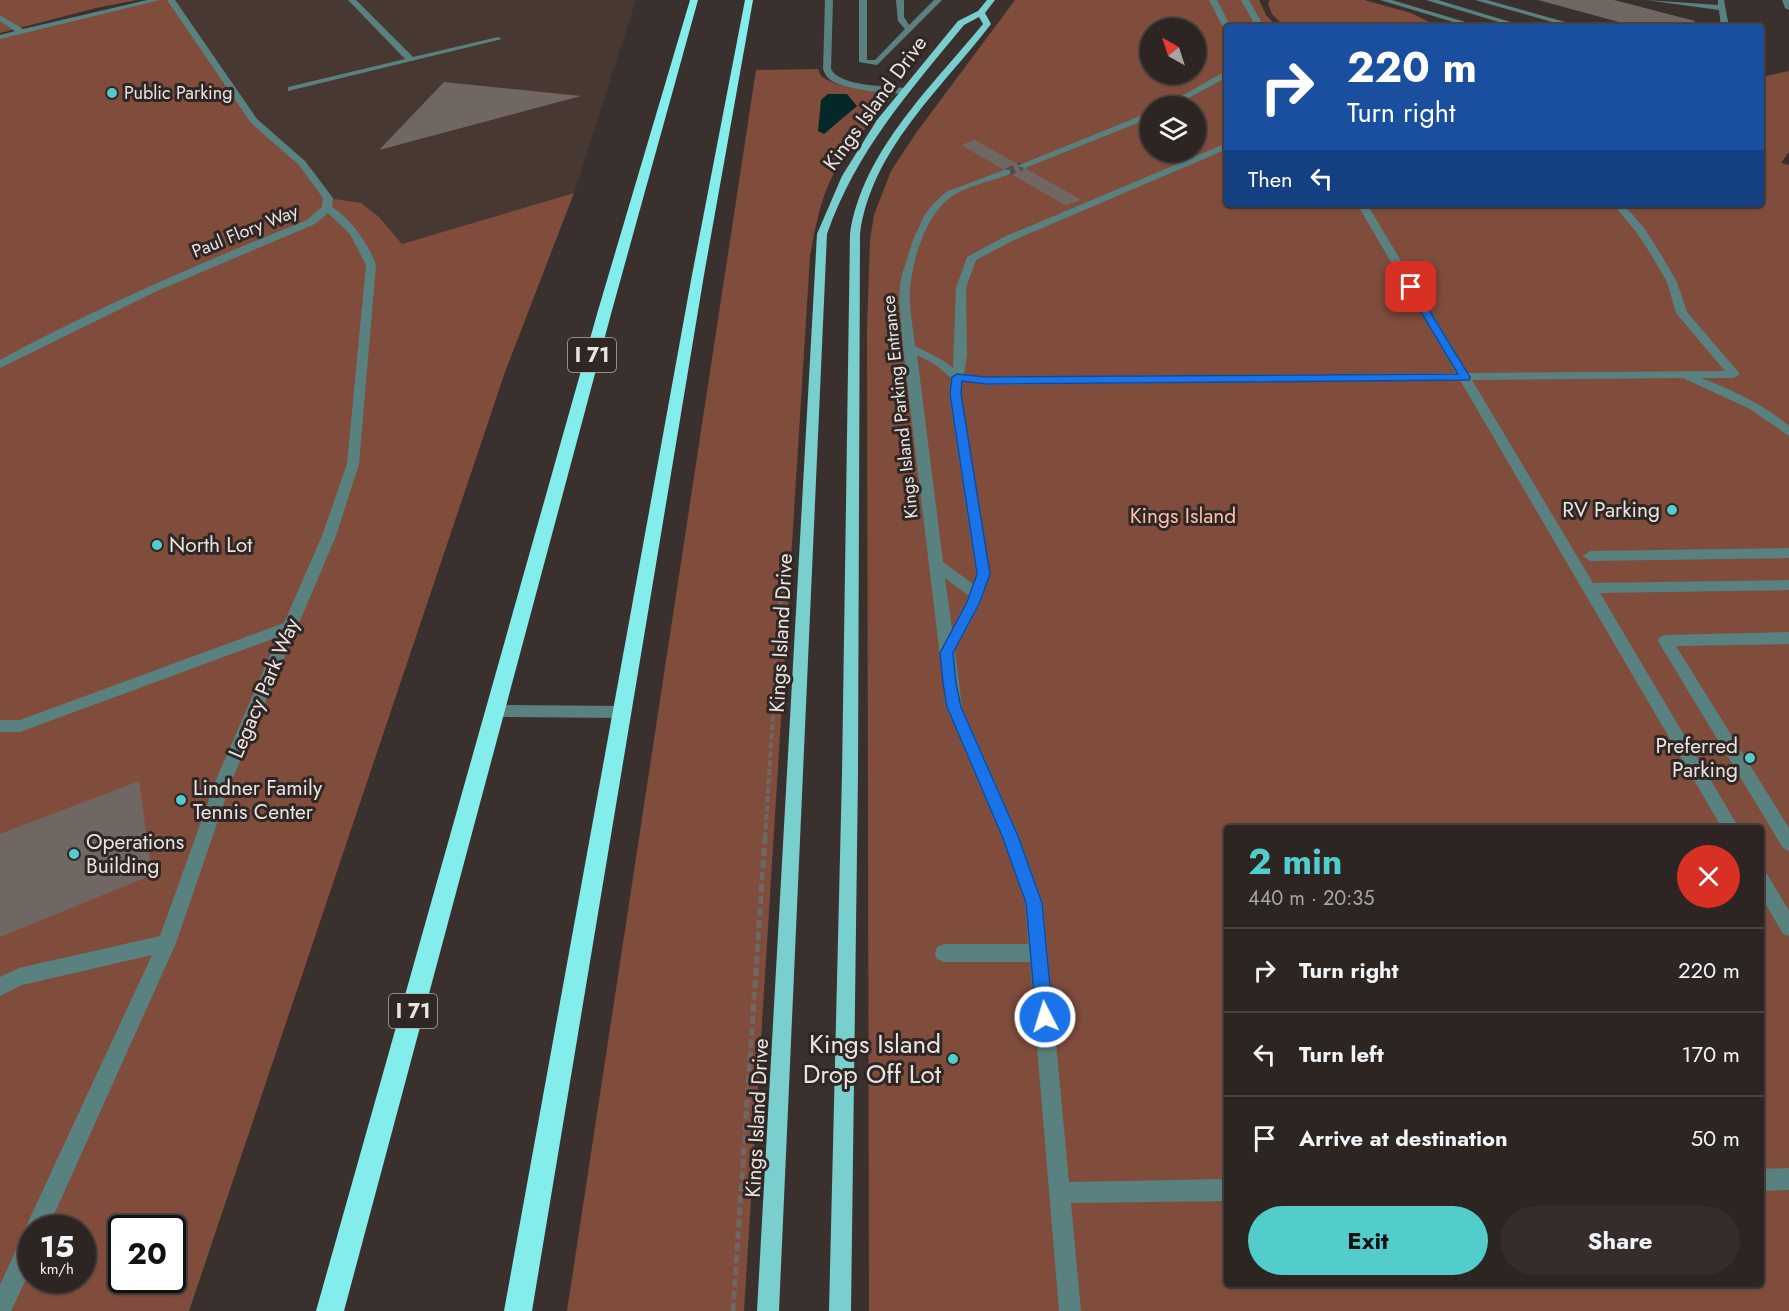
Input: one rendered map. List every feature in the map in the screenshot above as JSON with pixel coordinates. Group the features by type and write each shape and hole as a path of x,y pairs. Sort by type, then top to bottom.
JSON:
{"highway":[{"name":"I 71","path":"330,1311 604,314 694,0"},
{"path":"518,1311 696,286 749,0"}],"main road":[{"name":"Kings Island Drive","path":"768,1311 822,234 840,185 870,138 961,22 981,13 991,0"},
{"name":"Kings Island Drive","path":"840,1311 850,774 854,292 852,252 861,203 880,163 987,24 981,13"}],"street":[{"path":"0,37 156,0"},
{"name":"Paul Flory Way","path":"0,365 119,302 311,222 327,208 328,198 302,164 254,121 171,0"},
{"path":"352,0 411,60"},
{"path":"830,0 827,69 829,75 848,83 906,91"},
{"path":"863,0 863,62 877,63 938,0"},
{"path":"900,0 901,22 904,27 910,29"},
{"path":"1213,0 1225,24"},
{"path":"1245,0 1258,24"},
{"path":"1384,0 1468,24"},
{"path":"1430,0 1513,24"},
{"path":"1479,0 1568,24"},
{"path":"1650,0 1721,4 1724,24"},
{"path":"0,17 20,31"},
{"path":"291,89 498,39"},
{"path":"1186,96 1224,76"},
{"path":"1022,166 1140,120"},
{"path":"946,653 976,594 983,574 955,394 961,355 961,288 971,260 979,253 1008,238 1224,147"},
{"name":"Kings Island Parking Entrance","path":"1007,172 944,198 933,210 915,252 905,288 909,347 954,707 1010,836 1034,903 1070,1311"},
{"path":"1364,207 1729,825"},
{"path":"909,347 940,363 957,377 986,381 1734,374 1682,313 1672,282 1657,256 1641,231 1621,207"},
{"name":"Legacy Park Way","path":"43,1215 167,943 224,780 325,549 353,465 359,424 371,265 357,237 336,213 327,208"},
{"path":"1679,374 1726,392 1755,407 1789,432"},
{"path":"1590,556 1789,553"},
{"path":"937,565 976,594"},
{"path":"1589,588 1789,585"},
{"path":"0,726 20,726 291,626"},
{"path":"1789,638 1665,641 1789,843"},
{"path":"495,711 622,712"},
{"path":"1764,885 1789,928"},
{"path":"0,987 19,977 167,943"},
{"path":"944,953 1039,953"},
{"path":"1764,1180 1789,1179"},
{"path":"1061,1193 1224,1190"},
{"path":"0,1310 18,1271"}],"shaded area":[{"path":"171,0 636,0 574,193 402,244 379,217 328,198 265,132"}],"green space":[{"path":"0,0 137,0 96,8 0,33"},
{"name":"Lindner Family Tennis Center","path":"156,0 171,0 254,121 302,163 328,198 361,203 379,217 402,244 574,193 505,372 189,1311 0,1311 0,37"},
{"name":"Kings Island","path":"1015,0 1259,0 1266,15 1274,24 1224,24 1224,207 1764,207 1764,76 1789,71 1789,152 1781,163 1789,165 1789,1311 869,1311 867,331 870,240 874,215 891,171 916,133"},
{"path":"1270,0 1364,0 1411,13 1433,24 1282,24 1272,14 1268,3"},
{"path":"818,69 821,76 836,84 893,96 853,144 833,175 821,204 810,256 744,1311 567,1311 756,70"}],"water":[{"path":"828,94 847,94 857,106 824,134 818,131 821,100"}],"building":[{"path":"1538,0 1614,0 1695,21 1692,24 1626,24"},
{"path":"444,82 581,96 379,150"},
{"path":"975,140 1080,200 1067,205 1063,204 961,145"},
{"name":"Operations Building","path":"139,781 152,875 0,937 0,834"}],"tunnel":[{"path":"1007,172 1022,166"}],"place":[{"name":"Public Parking","path":"112,93"},
{"name":"RV Parking","path":"1672,510"},
{"name":"North Lot","path":"157,545"},
{"name":"Preferred Parking","path":"1750,758"},
{"name":"Lindner Family Tennis Center","path":"181,800"},
{"name":"Operations Building","path":"74,854"},
{"name":"Kings Island Drop Off Lot","path":"953,1059"}],"route":[{"path":"1045,1017 1034,903 1010,836 954,707 950,683 946,653 974,602 983,574 955,394 957,377 986,381 1465,377 1411,287"}]}
